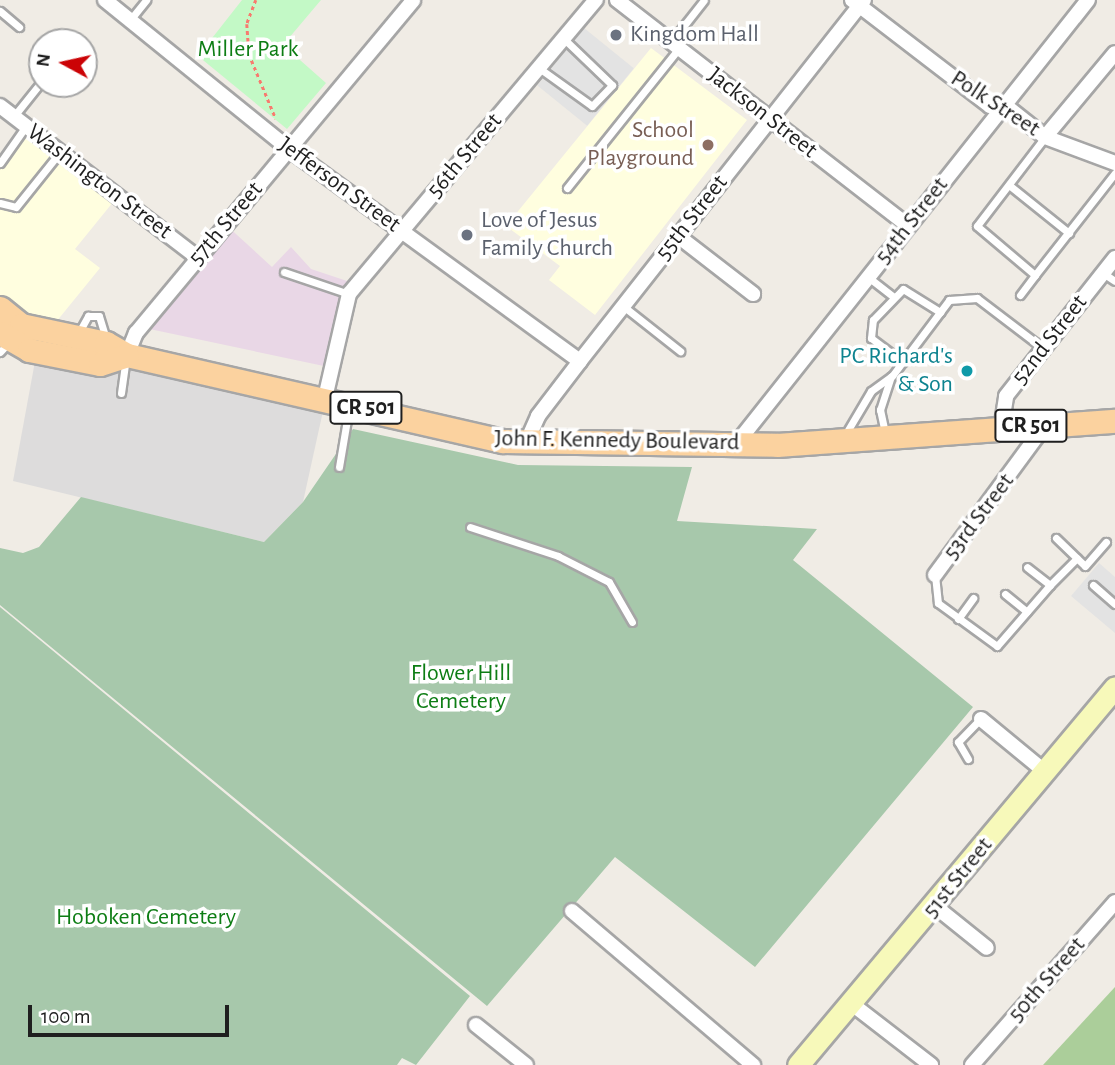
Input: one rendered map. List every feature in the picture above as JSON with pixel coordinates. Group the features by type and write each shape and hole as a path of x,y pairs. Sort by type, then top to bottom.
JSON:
{"main road":[{"name":"John F. Kennedy Boulevard","path":"0,308 21,325 106,343 127,355 325,398 482,437 527,441 841,442 1046,424 1115,421"},
{"name":"John F. Kennedy Boulevard","path":"3,342 100,364 127,355"}],"street":[{"name":"Jefferson Street","path":"105,0 289,149 580,361"},
{"name":"57th Street","path":"127,355 136,333 412,0"},
{"name":"56th Street","path":"325,398 349,294 596,0"},
{"name":"Jackson Street","path":"617,0 908,226"},
{"name":"54th Street","path":"737,443 1088,0"},
{"name":"Polk Street","path":"858,2 1001,108 1045,137 1115,163"},
{"name":"55th Street","path":"527,441 538,416 770,120 858,2"},
{"path":"1045,137 1115,53"},
{"name":"Washington Street","path":"0,106 198,258"},
{"path":"678,236 753,294"},
{"name":"52nd Street","path":"1001,429 1006,396 1109,277 1115,258"},
{"name":"53rd Street","path":"935,575 1046,424"},
{"name":"51st Street","path":"798,1065 936,906 1115,687"},
{"path":"981,719 1044,771"},
{"name":"50th Street","path":"976,1062 1115,902"},
{"path":"936,906 987,948"},
{"path":"572,911 753,1065"},
{"path":"852,1004 931,1065"},
{"path":"476,1025 526,1065"}],"lane":[{"path":"130,20 146,0"},
{"path":"567,188 675,45 705,0"},
{"path":"0,11 19,27"},
{"path":"539,68 592,106 612,85 564,39"},
{"path":"14,117 29,98"},
{"path":"0,163 26,126"},
{"path":"1035,275 977,226 1045,137"},
{"path":"0,203 16,207 60,152"},
{"path":"1020,295 1115,173"},
{"path":"1009,185 1069,233"},
{"path":"284,272 349,294"},
{"path":"868,277 892,296"},
{"path":"903,362 869,330 892,296 911,290 940,312"},
{"path":"841,442 871,391 892,376 949,300 977,298 1044,349"},
{"path":"623,306 680,351"},
{"path":"121,393 127,355"},
{"path":"887,440 880,411 892,376"},
{"path":"339,467 350,404"},
{"path":"470,527 558,556 609,582 632,622"},
{"path":"1056,538 1085,566 1106,542"},
{"path":"935,575 938,603 997,646 1077,558"},
{"path":"1027,567 1050,585"},
{"path":"1093,585 1115,604"},
{"path":"1005,594 1027,612"},
{"path":"958,619 973,598"},
{"path":"968,759 958,742 981,719"}],"path":[{"path":"256,0 247,24 249,54 280,129"}],"shaded area":[{"path":"584,28 634,68 587,126 537,86"},
{"path":"651,48 747,120 595,315 549,280 560,266 506,226"},
{"path":"29,128 118,196 75,249 100,268 52,327 21,319 0,302 0,167"},
{"path":"225,224 272,267 291,247 311,269 353,283 338,369 140,327"},
{"path":"38,345 325,402 303,502 264,542 13,481"},
{"path":"1099,563 1115,577 1115,633 1071,596"}],"green space":[{"name":"Miller Park","path":"242,0 321,0 283,45 326,83 287,129 198,56"},
{"name":"Flower Hill Cemetery","path":"353,429 518,465 692,467 677,521 817,529 793,560 973,707 755,967 615,857 487,1006 0,605 0,548 23,553 39,547 81,497 264,542 303,502"},
{"name":"Hoboken Cemetery","path":"0,607 470,996 416,1065 402,1058 397,1065 0,1065"},
{"path":"1115,987 1115,1065 1043,1065"}],"place":[{"name":"Kingdom Hall","path":"616,35"},
{"name":"School Playground","path":"708,145"},
{"name":"Love of Jesus Family Church","path":"467,235"},
{"name":"PC Richard's & Son","path":"967,371"}]}
